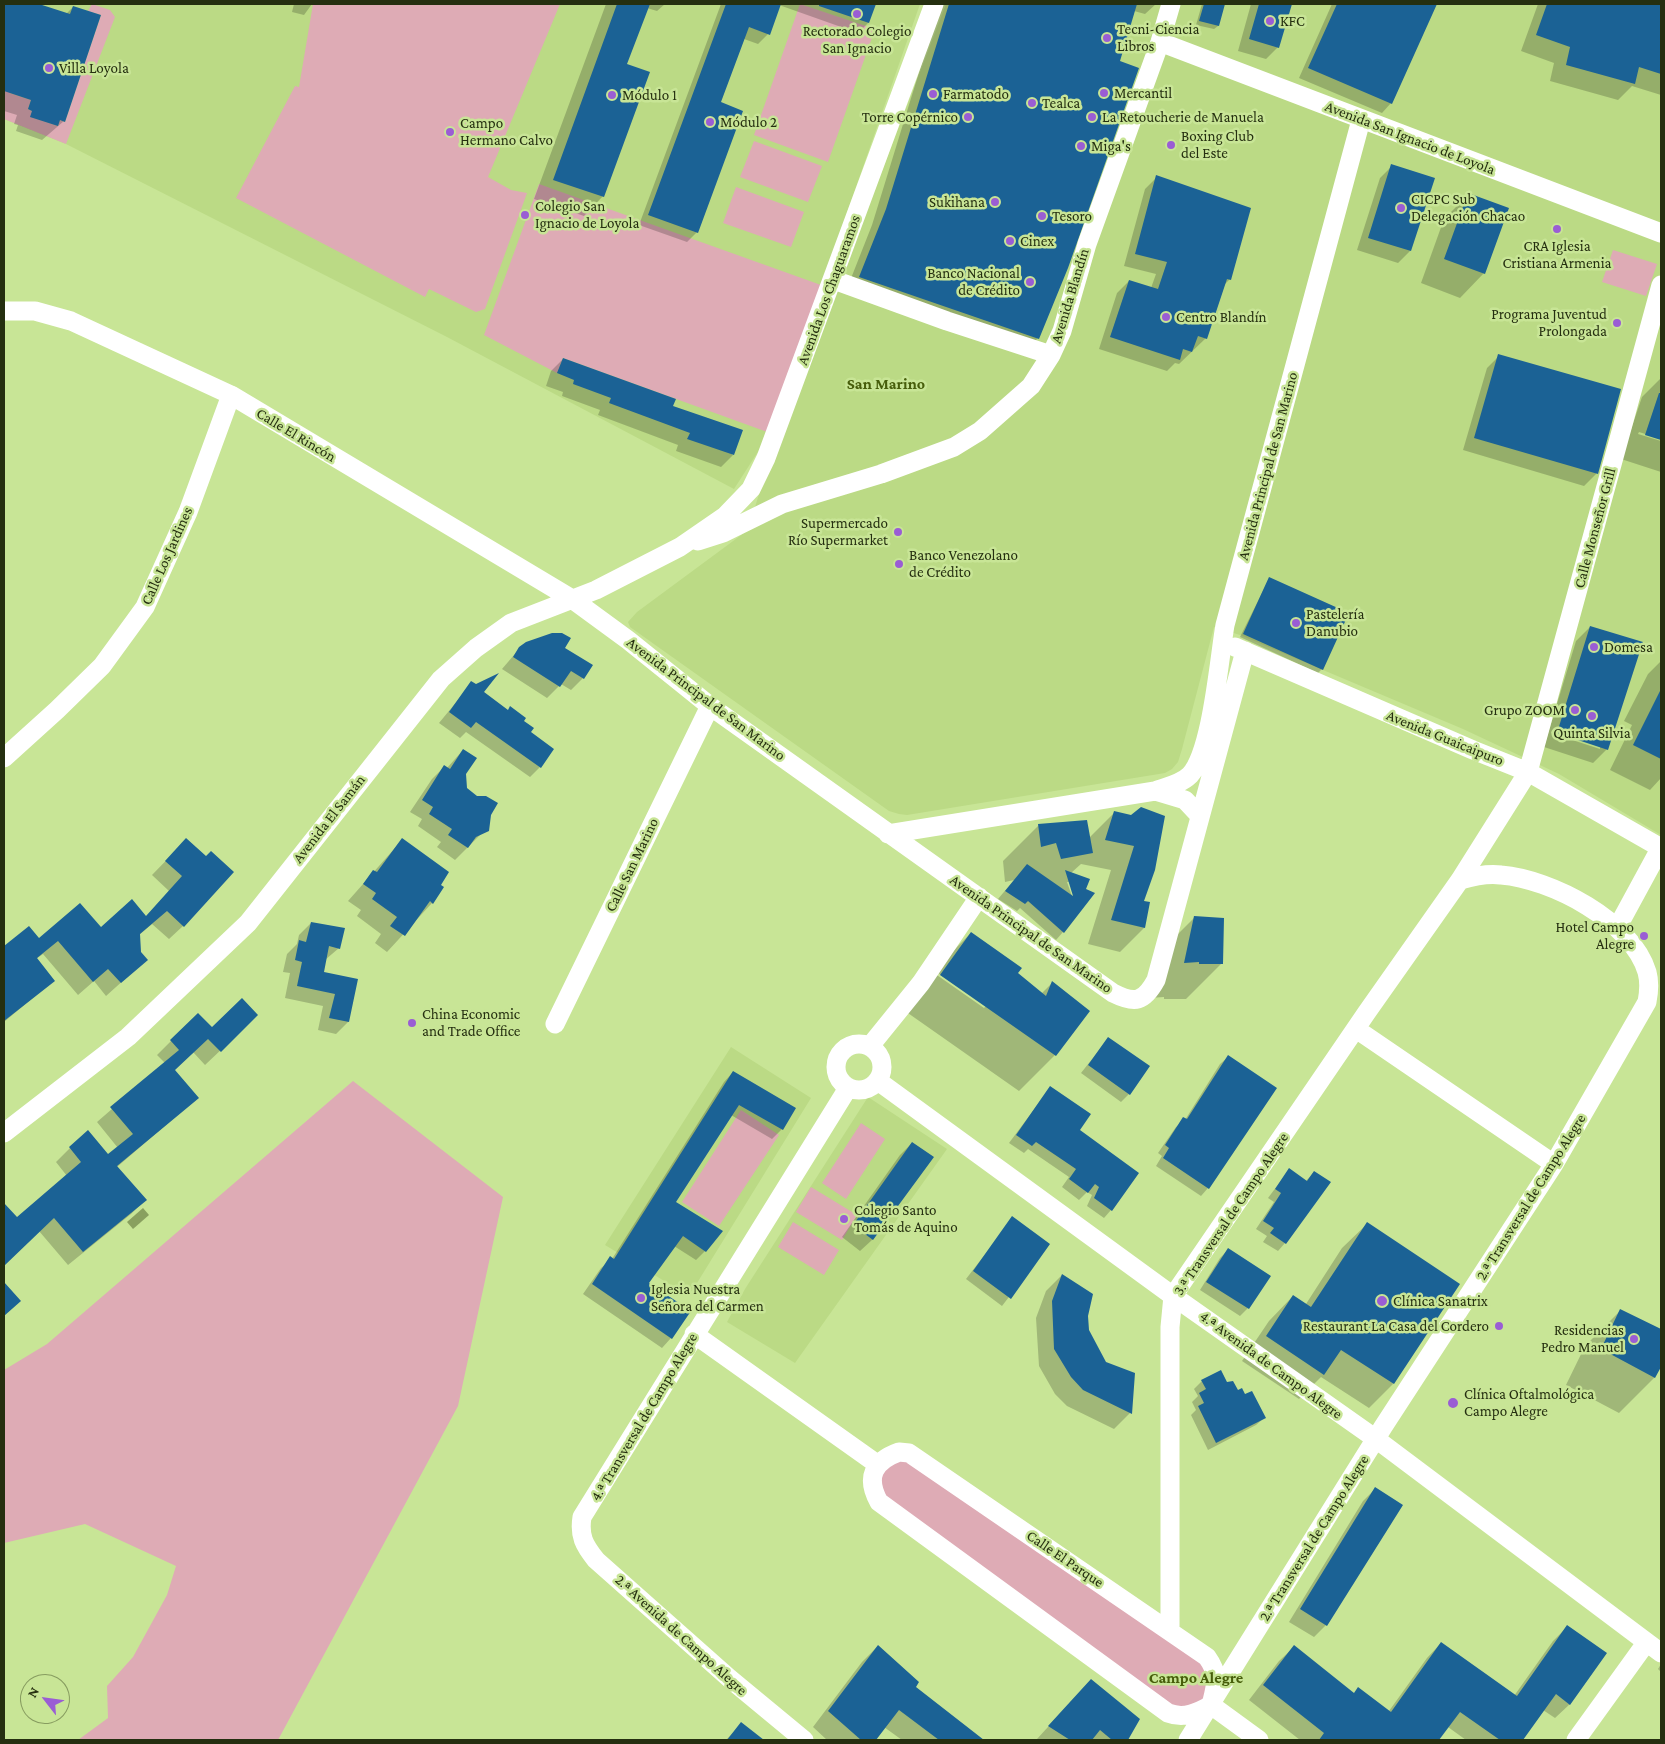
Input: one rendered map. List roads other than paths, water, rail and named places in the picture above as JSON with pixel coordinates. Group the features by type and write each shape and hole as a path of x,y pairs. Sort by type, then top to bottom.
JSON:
{"street":[{"name":"Avenida Los Chaguaramos","path":"680,546 725,516 751,489 766,458 834,280 934,4"},
{"name":"Avenida Blandín","path":"680,546 723,533 782,504 881,474 954,447 980,431 1005,411 1031,386 1052,355 1062,331 1096,218 1160,42 1171,4"},
{"name":"Avenida San Ignacio de Loyola","path":"1160,42 1361,120 1661,232"},
{"name":"Avenida Principal de San Marino","path":"888,834 1155,791 1183,781 1195,768 1211,716 1222,642 1361,120"},
{"path":"834,280 946,321 1052,355"},
{"name":"Calle Monseñor Grill","path":"1528,772 1661,285"},
{"name":"Calle El Rincón","path":"4,311 35,311 71,321 231,395 572,599"},
{"name":"Calle Los Jardines","path":"4,758 102,666 145,608 188,512 231,395"},
{"path":"751,489 768,501 782,504"},
{"name":"Avenida El Samán","path":"4,1133 128,1036 194,977 248,923 441,679 476,648 511,623 596,590 680,546"},
{"name":"Avenida Principal de San Marino","path":"572,599 628,640 710,706 1113,993 1126,999 1140,999 1150,992 1156,980 1245,651"},
{"name":"Avenida Guaicaipuro","path":"1222,642 1528,772 1661,847"},
{"name":"Calle San Marino","path":"555,1024 710,706"},
{"name":"3.ª Transversal de Campo Alegre","path":"1170,1631 1170,1327 1173,1296 1460,880 1528,772"},
{"name":"Avenida Principal de San Marino","path":"1155,791 1185,800 1200,816"},
{"path":"1460,880 1476,875 1502,875 1534,882 1579,902 1617,928 1661,847"},
{"path":"870,1046 921,982 979,897"},
{"name":"2.ª Transversal de Campo Alegre","path":"1188,1740 1376,1439 1554,1164 1647,1002 1650,986 1647,972 1642,960 1617,928"},
{"path":"1356,1029 1554,1164"},
{"path":"856,1044 870,1046 882,1062 878,1082 861,1091 848,1088 842,1084 836,1071 838,1056 842,1051 856,1044"},
{"name":"4.ª Avenida de Campo Alegre","path":"878,1082 1173,1296 1376,1439 1654,1648"},
{"name":"4.ª Transversal de Campo Alegre","path":"582,1517 848,1088"},
{"path":"694,1334 877,1464 873,1474 873,1484 879,1502 1168,1713 1178,1717 1199,1712 1211,1705 1260,1740"},
{"name":"Calle El Parque","path":"877,1464 899,1452 909,1453 1207,1657 1214,1668 1216,1678 1211,1705"},
{"name":"2.ª Avenida de Campo Alegre","path":"582,1517 580,1530 584,1544 596,1560 729,1678 804,1740"},
{"path":"1576,1740 1654,1648"}],"place":[{"name":"Rectorado Colegio San Ignacio","path":"857,14"},
{"name":"KFC","path":"1270,21"},
{"name":"Tecni-Ciencia Libros","path":"1107,38"},
{"name":"Villa Loyola","path":"49,68"},
{"name":"Mercantil","path":"1104,93"},
{"name":"Farmatodo","path":"933,94"},
{"name":"Módulo 1","path":"612,95"},
{"name":"Tealca","path":"1032,103"},
{"name":"Torre Copérnico","path":"968,117"},
{"name":"La Retoucherie de Manuela","path":"1092,117"},
{"name":"Módulo 2","path":"710,122"},
{"name":"Campo Hermano Calvo","path":"450,132"},
{"name":"Boxing Club del Este","path":"1171,145"},
{"name":"Miga's","path":"1081,146"},
{"name":"Sukihana","path":"995,202"},
{"name":"CICPC Sub Delegación Chacao","path":"1401,208"},
{"name":"Colegio San Ignacio de Loyola","path":"525,215"},
{"name":"Tesoro","path":"1042,216"},
{"name":"CRA Iglesia Cristiana Armenia","path":"1557,229"},
{"name":"Cinex","path":"1010,241"},
{"name":"Banco Nacional de Crédito","path":"1030,282"},
{"name":"Centro Blandín","path":"1166,317"},
{"name":"Programa Juventud Prolongada","path":"1617,323"},
{"name":"Supermercado Río Supermarket","path":"898,532"},
{"name":"Banco Venezolano de Crédito","path":"899,564"},
{"name":"Pastelería Danubio","path":"1296,623"},
{"name":"Domesa","path":"1594,647"},
{"name":"Grupo ZOOM","path":"1575,710"},
{"name":"Quinta Silvia","path":"1592,716"},
{"name":"Hotel Campo Alegre","path":"1644,936"},
{"name":"China Economic and Trade Office","path":"412,1023"},
{"name":"Colegio Santo Tomás de Aquino","path":"844,1219"},
{"name":"Iglesia Nuestra Señora del Carmen","path":"641,1298"},
{"name":"Clínica Sanatrix","path":"1382,1301"},
{"name":"Restaurant La Casa del Cordero","path":"1499,1326"},
{"name":"Residencias Pedro Manuel","path":"1634,1339"},
{"name":"Clínica Oftalmológica Campo Alegre","path":"1453,1403"}],"district":[{"name":"San Marino","path":"886,384"},
{"name":"Campo Alegre","path":"1196,1678"}]}
